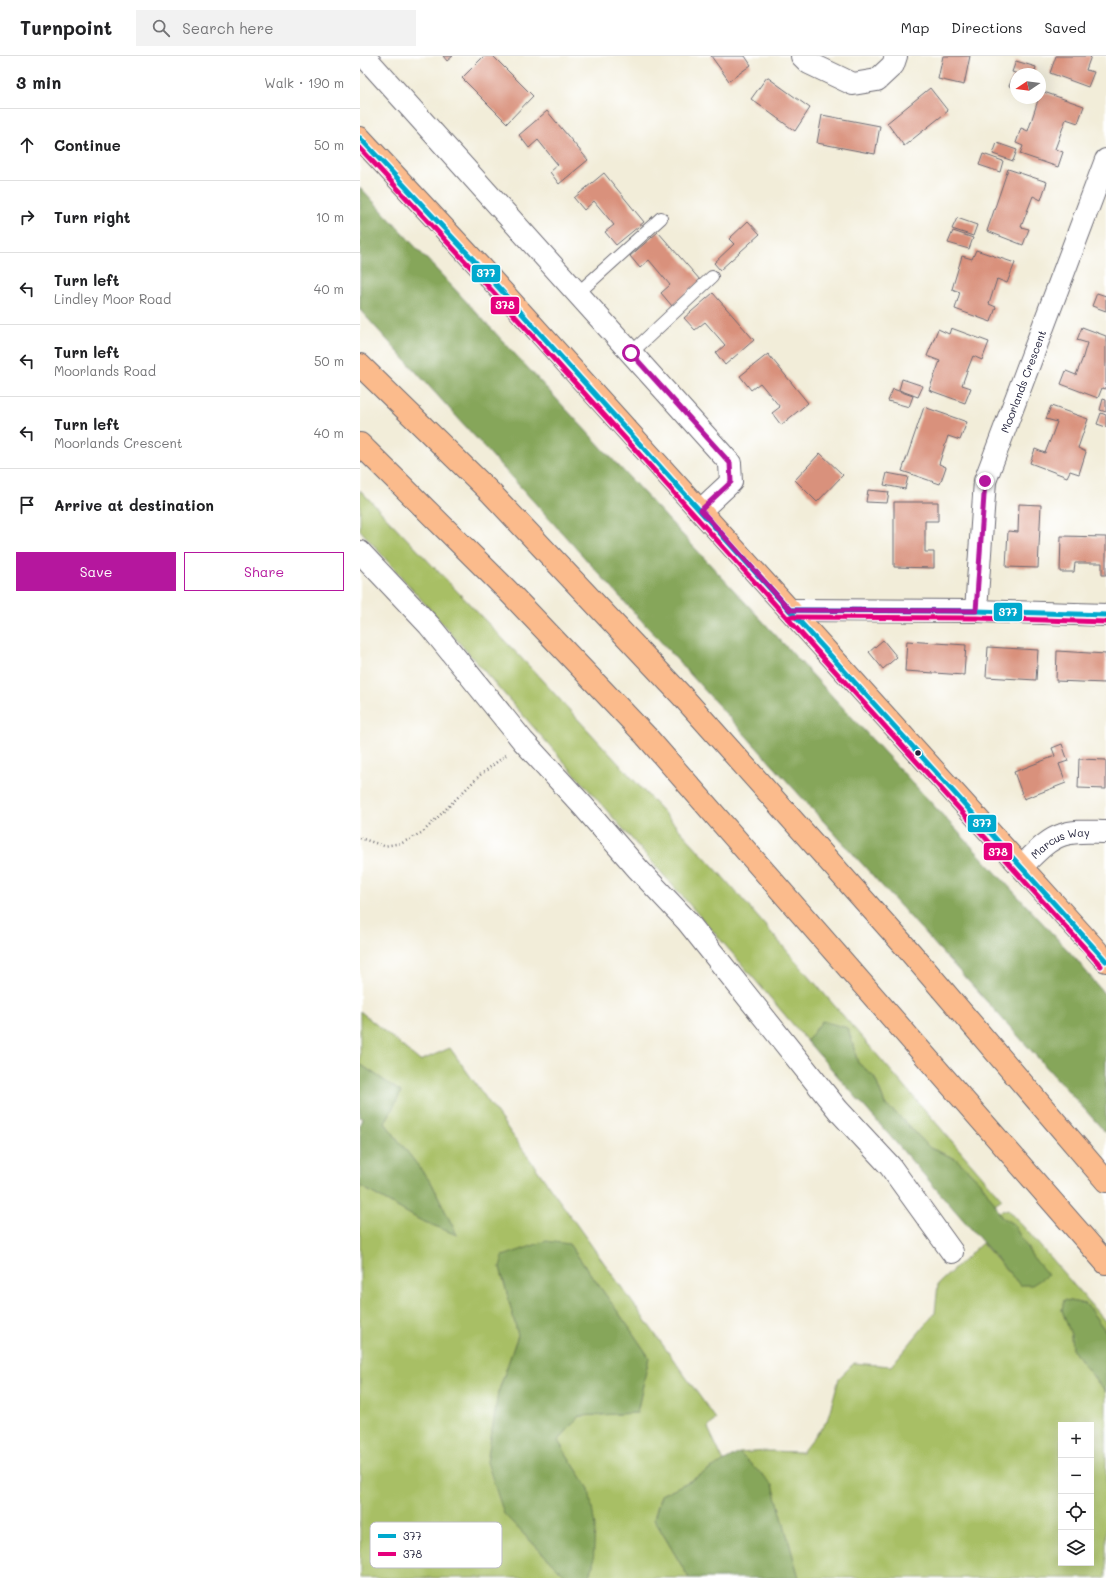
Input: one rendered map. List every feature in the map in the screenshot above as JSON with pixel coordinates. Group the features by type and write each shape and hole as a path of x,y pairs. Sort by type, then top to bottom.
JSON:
{"main road":[{"path":"360,138 481,268 701,510 1106,961"},
{"path":"360,365 492,494 683,697 911,953 1106,1181"},
{"path":"360,444 507,590 646,736 1106,1263"}],"street":[{"path":"364,56 730,463 731,482 701,510"},
{"path":"802,56 809,63 853,84 877,80 893,65 896,56"},
{"name":"Moorlands Crescent","path":"976,611 985,481 1106,160"},
{"path":"360,552 429,625 523,741 638,869 688,921 838,1110 890,1166 952,1252"},
{"path":"790,610 976,611 1106,615"},
{"name":"Marcus Way","path":"1021,868 1046,844 1062,834 1106,832"}],"lane":[{"path":"578,293 661,218"},
{"path":"631,353 712,277"}],"path":[{"path":"360,838 384,846 402,843 423,832 480,775 523,741"}],"green space":[{"path":"360,187 1076,959 1106,996 1106,1133 360,310"},
{"path":"360,490 529,666 723,877 1002,1199 995,1204 981,1183 956,1159 930,1148 898,1115 885,1104 874,1076 858,1063 848,1028 822,1022 807,1041 733,954 360,530"},
{"path":"360,1011 420,1061 450,1048 716,1419 708,1428 724,1462 661,1495 654,1519 689,1578 588,1578 593,1566 589,1489 558,1441 579,1416 637,1413 649,1357 569,1244 500,1267 518,1335 498,1393 504,1514 567,1578 360,1578 360,1186 420,1220 457,1235 432,1184 385,1123 401,1092 360,1064"},
{"path":"822,1021 848,1028 858,1063 874,1076 885,1104 898,1115 930,1148 956,1159 981,1183 995,1204 1001,1217 1013,1224 1032,1256 1048,1275 1032,1285 1020,1285 807,1041"},
{"path":"360,1064 401,1092 385,1123 432,1184 457,1235 420,1220 360,1186 360,1125 362,1118 360,1117"},
{"path":"1008,1209 1106,1322 1106,1332 1086,1304 1064,1300 1062,1310 1071,1335 1072,1349 1106,1393 1106,1578 799,1578 773,1485 739,1453 766,1451 802,1452 827,1421 839,1378 854,1363 891,1366 935,1313 938,1284 982,1243 1020,1285 1047,1275 1032,1256 1013,1224 1001,1217 999,1212"},
{"path":"546,1241 569,1244 649,1357 637,1413 579,1416 558,1441 589,1489 595,1527 593,1566 588,1578 567,1578 504,1514 487,1462 498,1393 518,1335 500,1267 503,1256"},
{"path":"1064,1300 1086,1304 1106,1332 1106,1393 1072,1349 1071,1335 1062,1310"},
{"path":"739,1453 773,1485 799,1578 689,1578 654,1519 661,1495 688,1482"}],"building":[{"path":"443,56 453,56 447,61"},
{"path":"484,56 493,56 533,96 507,123 462,78"},
{"path":"711,56 745,56 751,65 729,81"},
{"path":"943,56 970,56 964,85 938,79"},
{"path":"1056,56 1091,56 1086,70 1094,72 1088,87 1050,73"},
{"path":"1016,61 1036,67 1036,68 1013,68"},
{"path":"767,77 810,108 795,131 751,99"},
{"path":"930,88 948,111 904,146 887,123"},
{"path":"1046,93 1084,106 1078,123 1066,119 1055,149 1063,152 1058,167 1020,154 1023,146 1016,143 1021,128 1028,131 1037,104 1046,104"},
{"path":"547,111 588,160 559,184 550,172 558,165 538,140 529,148 519,135"},
{"path":"822,115 880,126 875,154 817,143"},
{"path":"997,143 1017,150 1013,161 993,154"},
{"path":"983,154 1003,161 1000,172 979,165"},
{"path":"1008,169 1047,182 1041,200 1033,196 1021,227 1029,229 1023,245 987,231"},
{"path":"604,173 644,222 616,245 605,232 614,225 594,201 584,210 574,198"},
{"path":"957,218 977,225 973,236 952,229"},
{"path":"748,221 760,234 720,270 714,263 734,244 729,239"},
{"path":"953,231 973,238 969,249 948,243"},
{"path":"658,232 701,281 672,306 661,293 670,285 649,260 640,268 630,256"},
{"path":"976,250 1015,263 1007,283 997,279 989,304 996,307 991,322 955,309 960,292 952,289 962,256 972,259"},
{"path":"713,293 754,340 725,365 716,353 725,345 705,322 695,330 684,318"},
{"path":"1097,293 1106,296 1106,311 1092,306"},
{"path":"1082,327 1106,336 1106,389 1102,388 1098,398 1061,384 1066,371 1076,375 1082,360 1087,343 1077,340"},
{"path":"951,328 989,342 982,360 973,356 967,371 962,385 971,388 965,403 929,390 940,361 927,356 938,329 949,334"},
{"path":"768,354 808,403 781,425 772,413 780,407 760,383 751,390 740,376"},
{"path":"902,379 923,386 918,397 899,390"},
{"path":"893,389 913,396 909,407 888,401"},
{"path":"1103,399 1106,400 1106,412 1100,410"},
{"path":"1051,406 1088,419 1078,448 1086,452 1079,474 1070,471 1067,477 1030,463 1035,449 1045,453 1057,422 1046,419"},
{"path":"924,407 967,422 960,440 948,436 939,464 946,467 940,484 902,471"},
{"path":"1101,413 1106,415 1106,427 1097,424"},
{"path":"820,453 843,475 817,502 795,480"},
{"path":"887,473 908,477 905,489 884,485"},
{"path":"868,490 889,492 887,503 866,502"},
{"path":"894,502 938,502 938,521 925,521 925,552 934,552 934,568 894,567"},
{"path":"1019,504 1041,505 1038,568 1006,567 1008,531 1018,532"},
{"path":"1061,536 1106,537 1106,575 1102,575 1102,563 1075,563 1074,572 1060,572"},
{"path":"883,640 897,657 883,669 869,652"},
{"path":"907,641 966,645 964,675 905,671"},
{"path":"988,647 1038,650 1036,680 986,677"},
{"path":"1057,651 1106,654 1105,683 1056,681"},
{"path":"1062,744 1068,761 1059,764 1066,783 1024,799 1014,772 1055,756 1052,748"},
{"path":"1079,759 1106,760 1106,789 1078,788"}],"transit line":[{"name":"377","path":"360,138 481,268 1106,961"},
{"name":"378","path":"360,148 476,273 1101,966"},
{"name":"377","path":"790,610 976,611 1106,615"},
{"name":"378","path":"790,617 976,618 1106,622"}],"route":[{"path":"631,353 730,463 731,482 701,510 790,610 976,611 985,481"}]}
